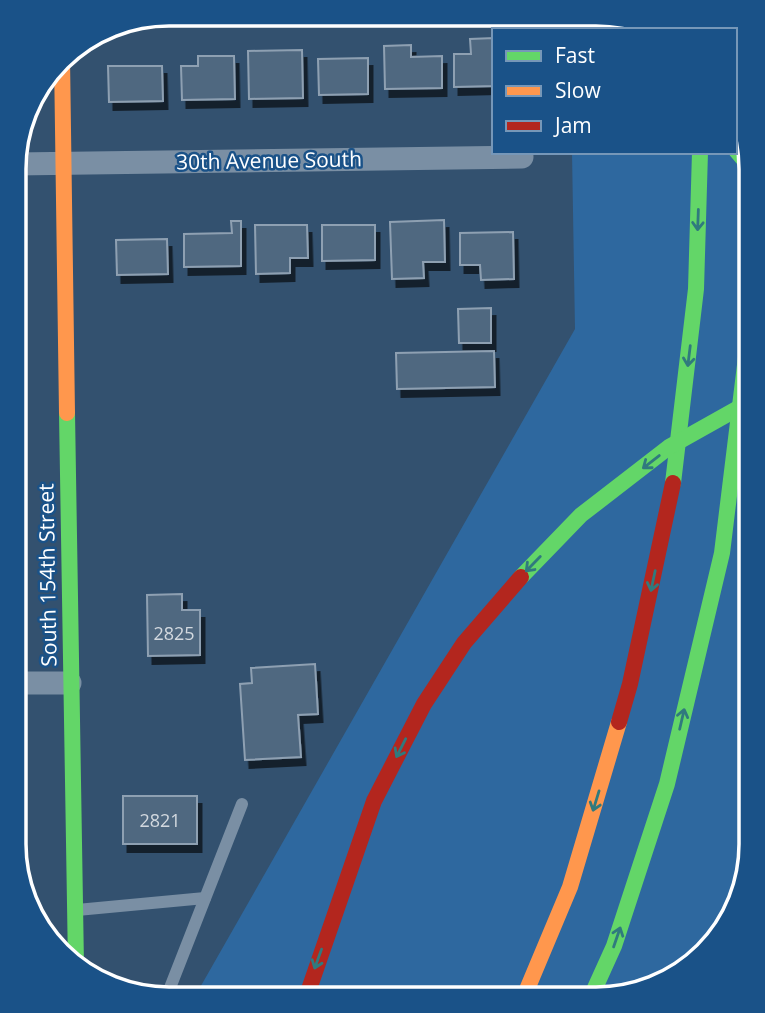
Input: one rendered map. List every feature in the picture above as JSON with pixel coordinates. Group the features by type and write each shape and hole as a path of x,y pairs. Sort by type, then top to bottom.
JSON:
{"main road":[{"name":"South 154th Street","path":"62,75 76,952"},
{"path":"528,987 570,887 630,684 675,475 696,289 700,154"},
{"path":"309,987 374,801 424,704 464,643 515,583 581,515 669,447 739,408"},
{"path":"595,987 614,946 667,784 722,553 739,417"}],"street":[{"name":"30th Avenue South","path":"26,164 522,157"},
{"path":"26,683 70,684"}],"lane":[{"path":"170,987 242,804"},
{"path":"75,911 205,898"}],"shaded area":[{"path":"511,26 620,28 512,28"},
{"path":"737,146 738,854 731,890 715,923 690,951 675,963 642,979 615,986 200,987 575,329 572,154 737,154"}],"building":[{"path":"492,38 492,86 454,87 454,54 471,54 470,39"},
{"path":"411,45 411,57 442,56 442,88 385,89 384,46"},
{"path":"302,50 303,98 249,99 248,51"},
{"path":"198,56 234,56 235,99 182,100 181,66 198,66"},
{"path":"368,58 368,94 319,95 318,59"},
{"path":"108,66 162,66 163,101 109,102"},
{"path":"444,220 445,262 423,262 424,278 392,279 390,222"},
{"path":"231,221 241,221 241,266 184,267 184,234 232,233"},
{"path":"255,225 307,225 308,258 290,258 290,273 256,274"},
{"path":"322,225 375,225 375,260 322,261"},
{"path":"513,232 514,279 481,280 480,265 460,265 460,233"},
{"path":"167,239 168,274 117,275 116,240"},
{"path":"491,308 491,343 459,343 458,309"},
{"path":"494,351 495,387 397,389 396,353"},
{"path":"182,594 182,610 200,610 200,655 148,656 147,595"},
{"path":"315,664 318,714 298,715 301,757 245,760 240,684 252,683 251,668"},
{"path":"123,796 197,796 197,844 123,844"}],"traffic: fast":[{"path":"673,483 696,289 700,154"},
{"path":"521,577 581,515 669,447 739,408"},
{"path":"67,413 76,952"},
{"path":"595,987 614,946 667,784 722,553 739,417"}],"traffic: slow":[{"path":"62,75 67,413"},
{"path":"528,987 570,887 619,722"}],"traffic: jam":[{"path":"619,722 630,684 673,483"},
{"path":"310,987 374,801 424,704 464,643 521,577"}]}
